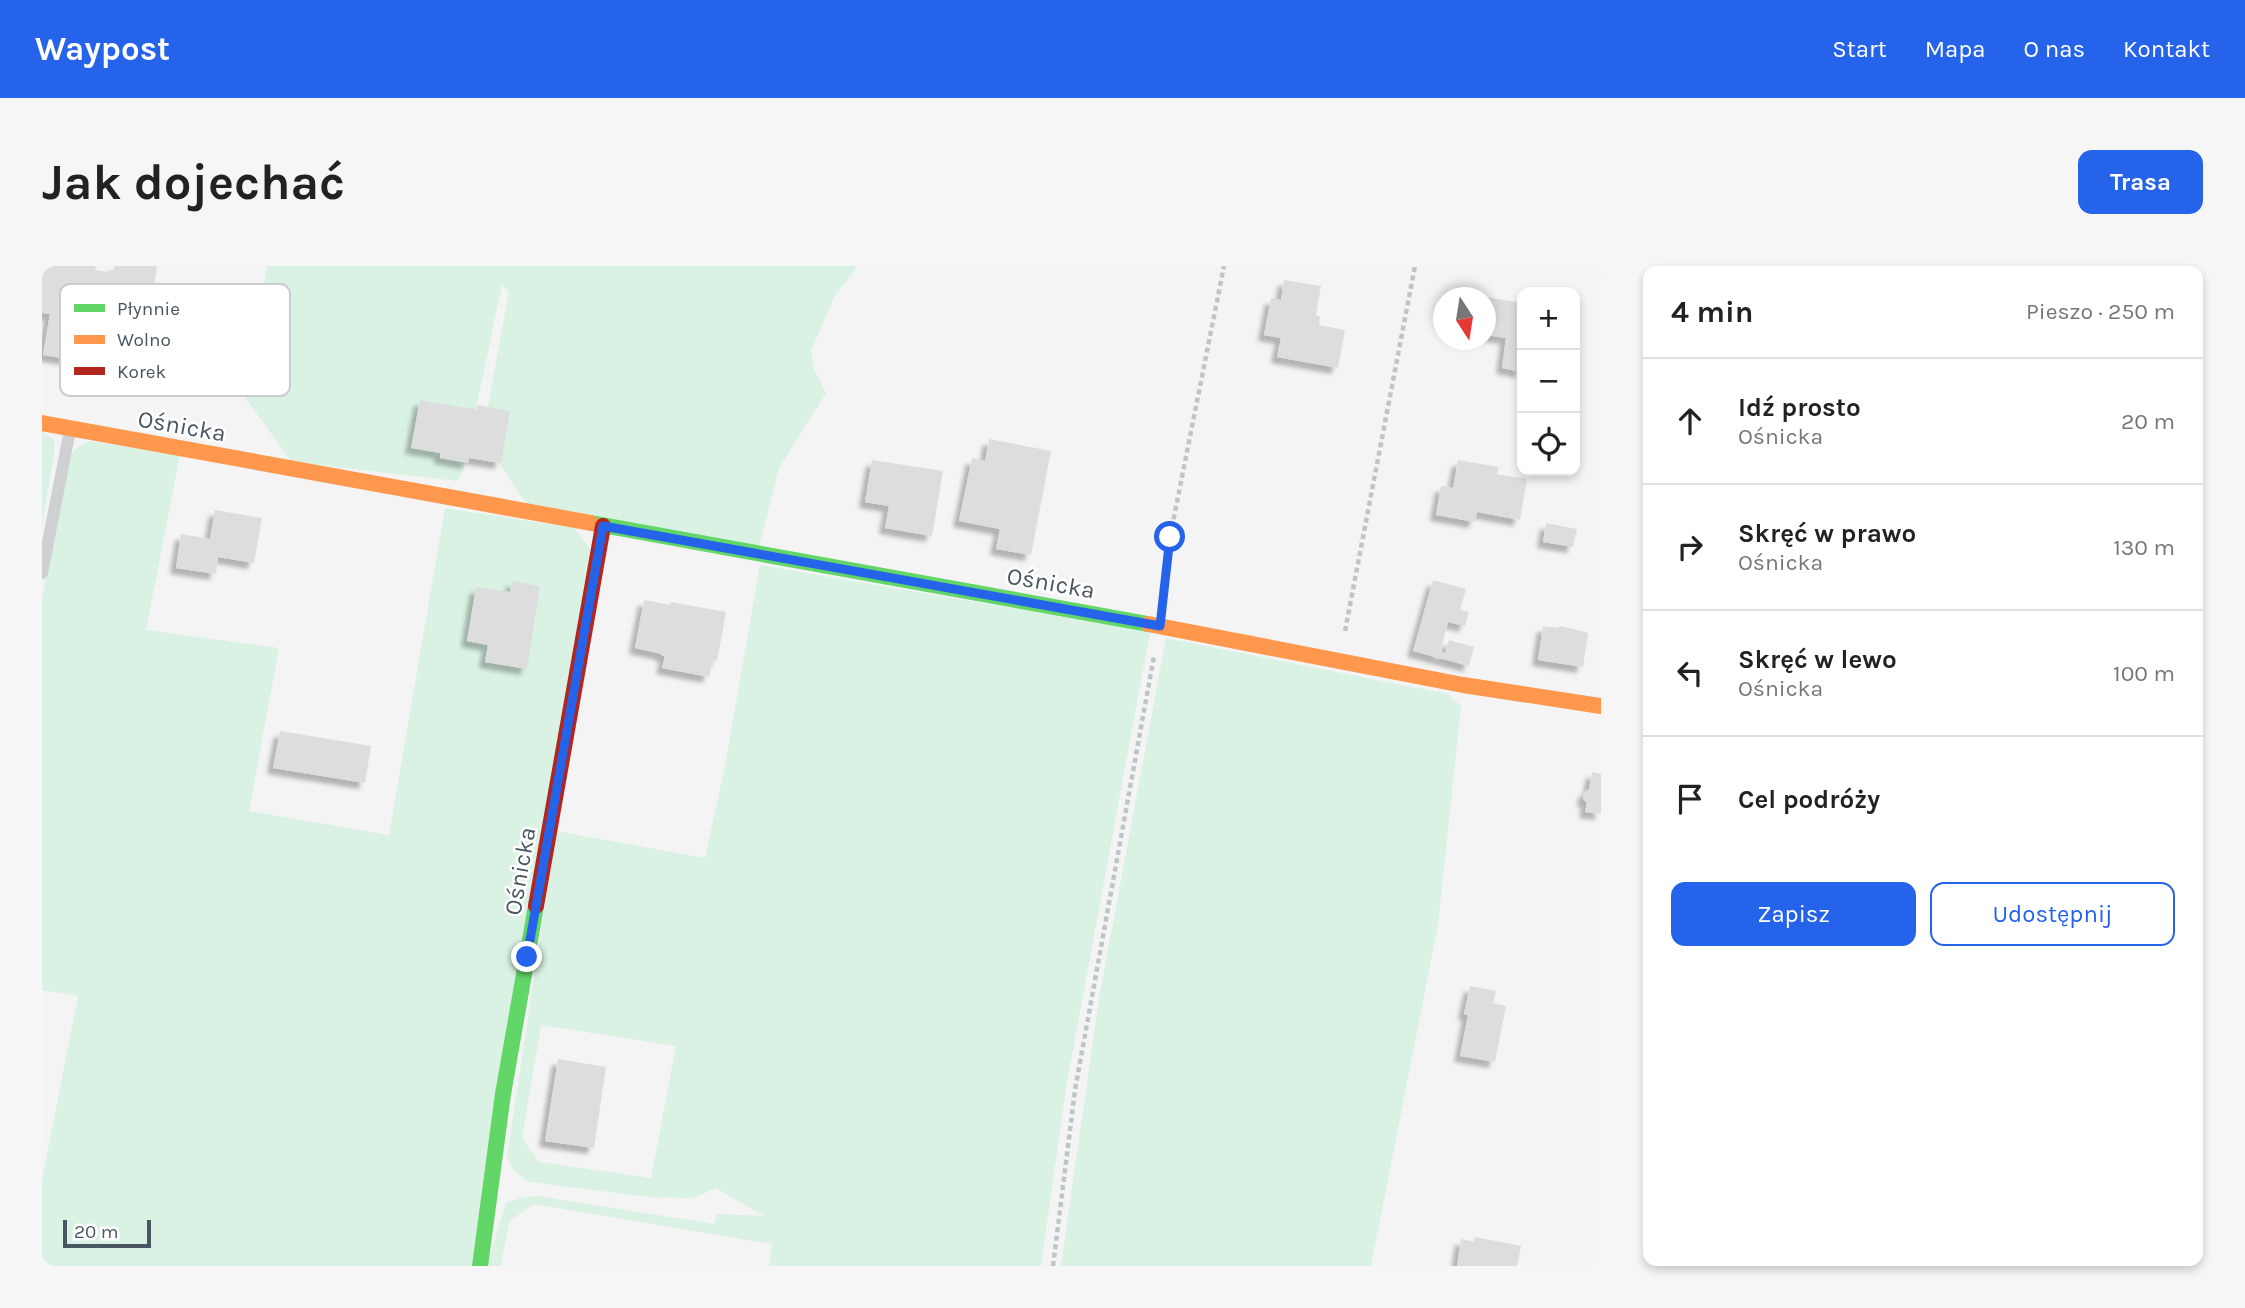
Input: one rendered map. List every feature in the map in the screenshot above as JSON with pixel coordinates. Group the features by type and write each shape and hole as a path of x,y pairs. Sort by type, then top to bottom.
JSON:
{"street":[{"name":"Ośnicka","path":"42,423 1160,626 1463,685 1601,706"},
{"name":"Ośnicka","path":"480,1266 503,1094 603,526"}],"lane":[{"path":"42,573 70,429"}],"path":[{"path":"1053,1266 1075,1090 1160,626 1170,537 1224,266"},
{"path":"1340,660 1415,266"}],"green space":[{"path":"267,266 858,266 835,295 811,351 814,369 826,393 779,468 759,547 526,503 482,439 509,291 502,285 463,471 457,481 292,462 245,398 290,396 290,284 264,284"},
{"path":"42,432 54,440 55,448 42,526"},
{"path":"89,441 180,455 146,630 279,648 249,811 389,835 445,508 574,528 592,551 474,1266 42,1266 42,1180 78,996 42,990 42,598 69,459 76,448"},
{"path":"760,565 1150,632 1066,1088 1041,1266 769,1266 772,1244 533,1204 509,1222 501,1266 487,1266 506,1203 521,1198 538,1196 714,1224 717,1214 764,1216 716,1188 693,1198 648,1197 529,1182 514,1170 507,1157 556,831 705,858 725,766","holes":["541,1025 676,1046 651,1178 539,1162 522,1138"]},
{"path":"1166,638 1448,694 1461,706 1438,925 1371,1266 1061,1266 1099,998"}],"building":[{"path":"42,266 96,266 95,270 113,273 114,266 157,266 154,284 60,284 60,358 43,355 50,314 42,313"},
{"path":"1284,280 1321,286 1316,315 1320,316 1319,325 1345,330 1338,368 1277,357 1281,338 1264,335 1271,298 1281,300"},
{"path":"1496,299 1517,302 1517,371 1502,368 1506,338 1496,336"},
{"path":"420,400 477,410 477,405 510,411 501,463 469,458 468,463 440,458 440,453 411,448"},
{"path":"989,439 1051,451 1031,555 996,549 1000,529 959,521 972,458 985,461"},
{"path":"872,460 943,471 932,536 885,528 889,506 865,502"},
{"path":"1458,460 1499,467 1497,474 1527,479 1520,520 1477,512 1475,522 1436,515 1441,486 1453,488"},
{"path":"215,510 262,518 254,563 218,557 216,574 176,568 181,534 210,539"},
{"path":"1546,523 1577,529 1573,547 1543,542"},
{"path":"1433,580 1466,589 1460,610 1469,612 1465,626 1448,622 1440,652 1445,653 1449,640 1474,647 1469,666 1413,651"},
{"path":"512,581 540,586 527,669 485,662 488,645 467,641 476,587 510,592"},
{"path":"644,600 726,612 717,661 713,660 709,677 662,668 665,656 635,648"},
{"path":"1543,626 1561,626 1588,633 1583,667 1538,660"},
{"path":"280,731 371,746 365,783 273,768"},
{"path":"1592,772 1601,774 1601,814 1585,812 1587,803 1583,799 1584,793 1589,789"},
{"path":"1470,986 1496,991 1493,1003 1506,1006 1495,1062 1460,1056 1468,1015 1464,1014"},
{"path":"558,1059 606,1067 594,1148 545,1141"},
{"path":"1475,1237 1521,1246 1517,1266 1457,1266 1461,1239 1474,1242"}],"traffic: fast":[{"path":"591,523 1148,624"},
{"path":"480,1266 503,1094 536,906"}],"traffic: slow":[{"path":"42,423 591,523"},
{"path":"1148,624 1463,685 1601,706"}],"traffic: jam":[{"path":"536,906 603,526"}],"route":[{"path":"527,957 603,526 1160,626 1170,537"}]}
